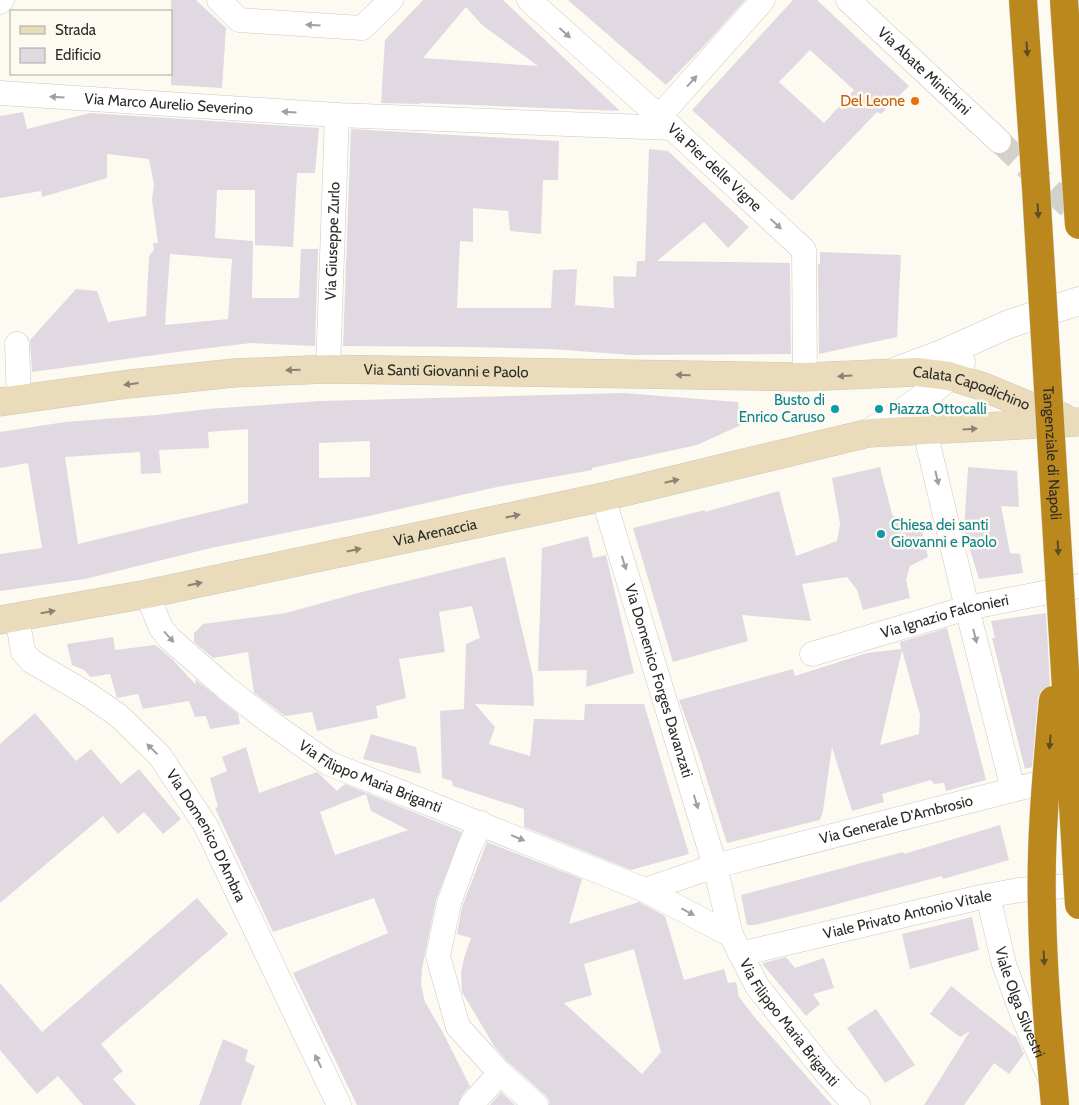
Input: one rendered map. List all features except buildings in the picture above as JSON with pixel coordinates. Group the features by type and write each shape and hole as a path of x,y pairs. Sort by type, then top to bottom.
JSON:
{"highway":[{"name":"Tangenziale di Napoli","path":"1023,0 1070,596 1079,905"},
{"path":"1064,0 1079,225"},
{"path":"1055,1105 1043,937 1042,867 1048,760 1070,596"}],"main road":[{"name":"Via Santi Giovanni e Paolo","path":"10,400 234,372 328,369 805,377 850,376 894,372"},
{"name":"Calata Capodichino","path":"894,372 916,372 949,376 982,386 1032,407 1078,422"},
{"name":"Calata Capodichino","path":"868,433 1078,422"},
{"name":"Via Arenaccia","path":"8,619 147,594 603,497 868,433"}],"street":[{"path":"219,0 239,20 362,28 391,0"},
{"name":"Via Pier delle Vigne","path":"529,0 666,122 804,250 805,377"},
{"path":"666,122 763,0"},
{"name":"Via Abate Minichini","path":"848,0 999,141"},
{"name":"Via Marco Aurelio Severino","path":"0,93 337,115 666,122"},
{"name":"Via Giuseppe Zurlo","path":"328,369 337,115"},
{"path":"894,372 944,353 995,330 1079,302"},
{"path":"868,433 917,402 949,376 982,340 995,330"},
{"path":"10,400 17,344"},
{"path":"925,431 967,608 1014,789"},
{"name":"Via Domenico Forges Davanzati","path":"603,497 715,866"},
{"name":"Via Filippo Maria Briganti","path":"147,594 161,628 169,638 253,709 328,762 645,890 735,944"},
{"name":"Via Ignazio Falconieri","path":"812,654 967,608 1070,596"},
{"name":"Via Domenico D'Ambra","path":"8,619 23,652 31,661 89,695 119,716 160,756 206,826 339,1105"},
{"name":"Via Generale D'Ambrosio","path":"715,866 1079,773"},
{"path":"481,823 469,848 449,903 438,956 458,1027 500,1073 536,1105"},
{"path":"645,890 715,866"},
{"name":"Via Filippo Maria Briganti","path":"715,866 735,944 758,986 848,1102"},
{"name":"Viale Privato Antonio Vitale","path":"735,944 1018,890 1079,885"},
{"name":"Viale Olga Silvestri","path":"988,896 1004,964 1024,1019 1062,1105"},
{"path":"471,1105 500,1073"}],"tunnel":[{"path":"999,141 1079,216"}],"place":[{"name":"Del Leone","path":"915,101"},
{"name":"Busto di Enrico Caruso","path":"835,409"},
{"name":"Piazza Ottocalli","path":"879,409"},
{"name":"Chiesa dei santi Giovanni e Paolo","path":"881,534"}]}
